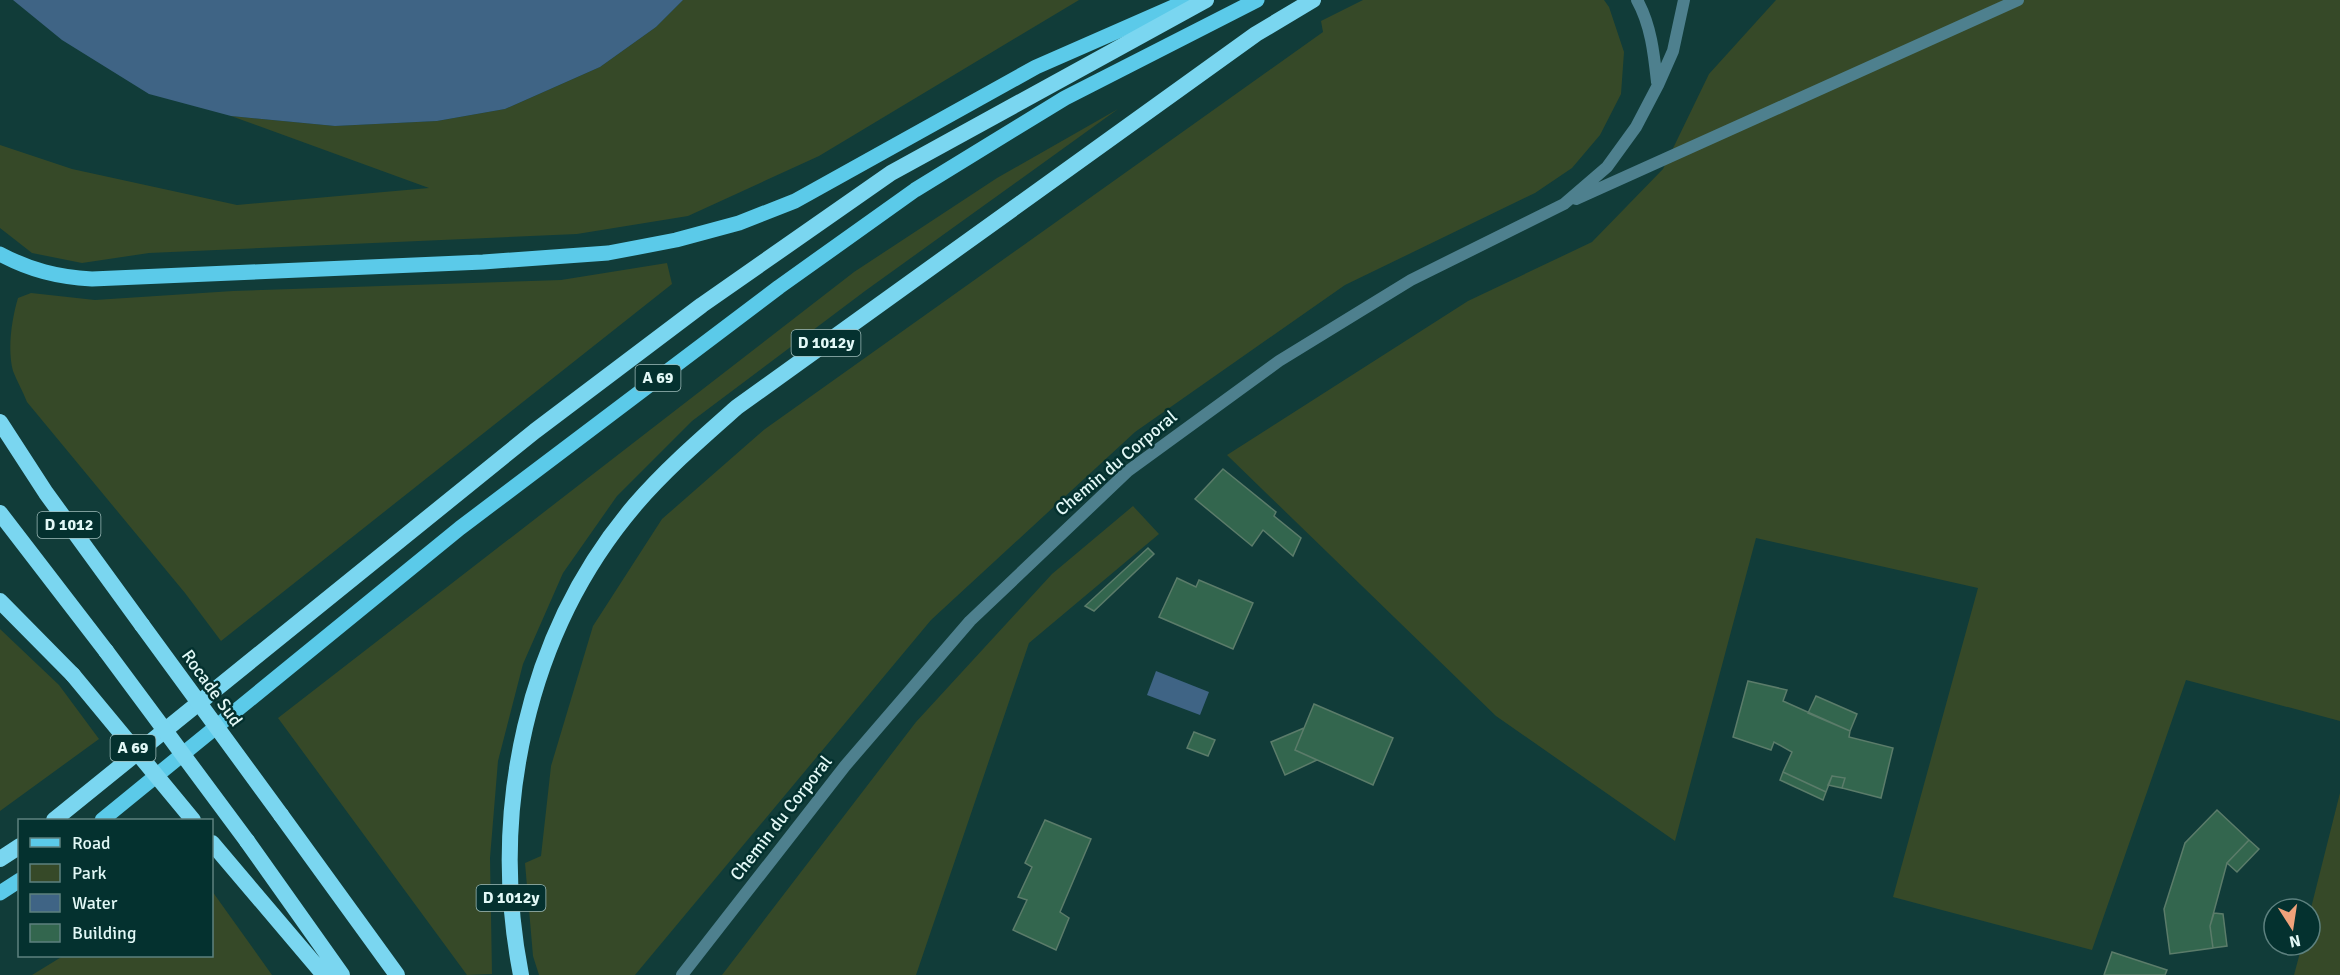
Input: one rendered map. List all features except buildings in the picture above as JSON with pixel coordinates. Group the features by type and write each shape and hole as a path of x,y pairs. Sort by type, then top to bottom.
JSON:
{"highway":[{"name":"A 69","path":"55,819 535,431 702,305 891,173 1206,0"},
{"name":"D 1012y","path":"521,975 511,927 510,820 521,736 557,625 594,560 635,505 680,457 737,407 1256,34 1313,0"},
{"name":"Rocade Sud","path":"0,423 46,493 397,975"},
{"name":"D 1012","path":"0,513 247,841 342,975"},
{"name":"A 69","path":"0,602 73,675 191,819"},
{"path":"213,844 324,975"},
{"path":"0,859 18,847"}],"main road":[{"path":"0,254 37,272 64,278 92,279 494,261 608,253 676,240 739,224 795,201 1036,66 1189,0"},
{"name":"A 69","path":"103,819 460,528 779,287 915,190 1065,98 1257,0"},
{"path":"0,893 18,881"}],"street":[{"path":"1637,0 1644,12 1654,48 1658,85"},
{"name":"Chemin du Corporal","path":"682,975 845,766 970,621 1128,471 1289,355 1411,280 1564,204 1607,167 1636,127 1658,85 1673,51 1684,0"},
{"path":"1564,204 2018,0"}],"green space":[{"path":"683,0 1079,0 819,156 688,216 577,234 149,253 82,263 32,253 0,228 0,145 72,169 237,205 429,188 231,116 335,126 437,121 505,109 600,67 656,27"},
{"path":"1363,0 1604,0 1609,7 1624,52 1621,94 1600,135 1572,168 1535,193 1345,285 1135,432 931,620 635,975 539,975 533,956 525,863 541,856 551,766 593,626 662,519 765,429 1323,32 1321,21"},
{"path":"1776,0 2340,0 2340,721 2186,680 2092,950 1893,897 1978,588 1756,538 1675,841 1496,716 1227,455 1468,301 1592,242 1663,169 1709,74"},
{"path":"1118,109 865,291 692,421 617,496 563,573 523,664 498,761 490,858 492,974 467,975 278,718 854,272 997,178"},
{"path":"667,263 672,284 221,641 185,593 27,402 11,362 11,334 18,298 31,293 95,300 233,291 561,280"},
{"path":"1133,506 1159,534 1029,643 916,975 722,975 916,722 1052,574"},
{"path":"0,629 59,685 99,739 0,811"},
{"path":"2340,793 2340,975 2294,975 2299,957 2322,957 2322,897 2314,897"},
{"path":"213,892 272,975 32,975 61,957 213,957"}],"water":[{"path":"13,0 683,0 656,27 600,67 505,109 437,121 335,126 231,116 149,94 62,40"},
{"path":"1156,671 1209,692 1200,715 1147,695"}]}
